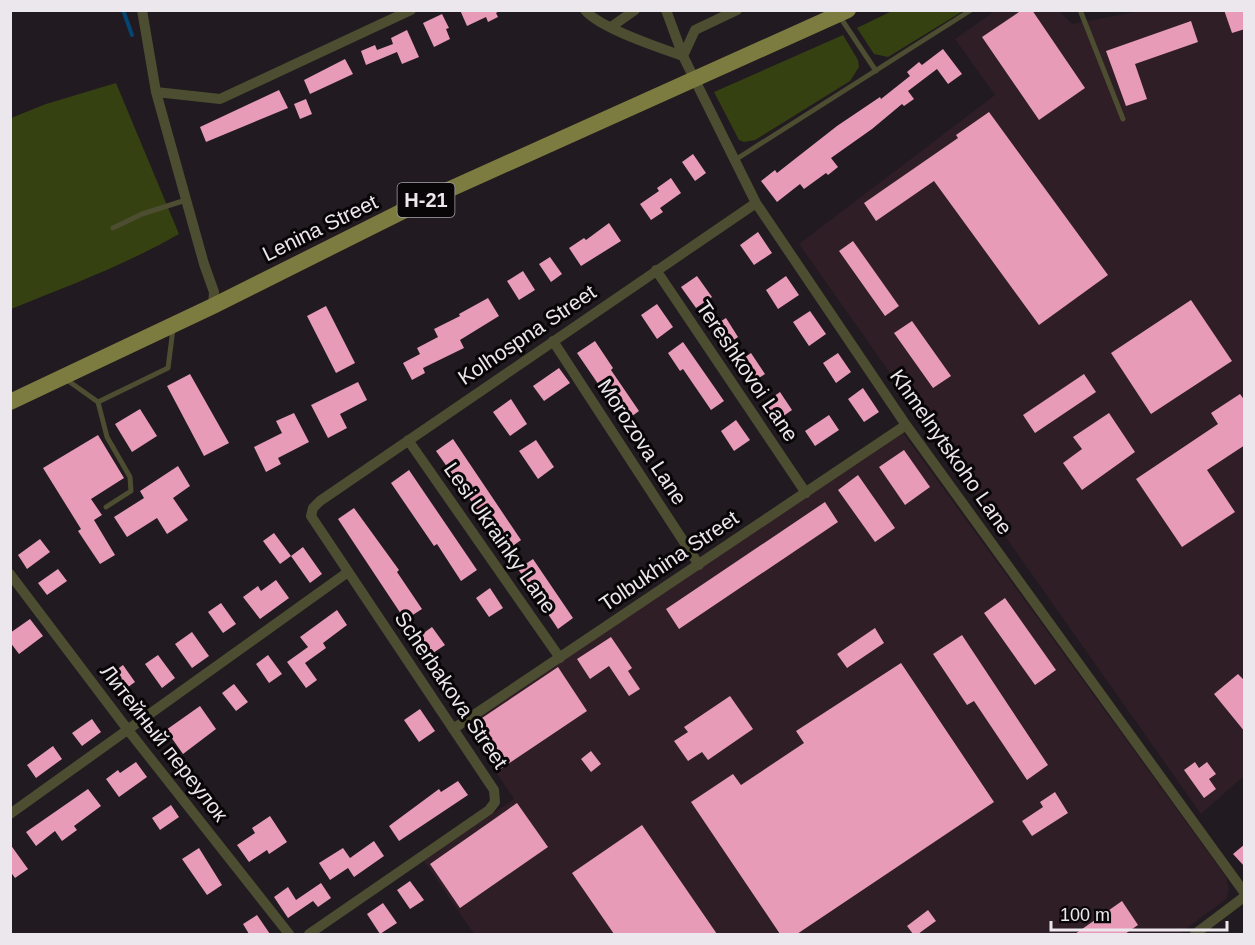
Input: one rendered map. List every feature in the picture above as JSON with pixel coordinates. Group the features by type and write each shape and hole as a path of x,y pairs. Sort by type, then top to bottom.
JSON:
{"main road":[{"name":"Lenina Street","path":"10,402 213,306 419,203 843,13"}],"street":[{"path":"142,10 156,92 204,264 214,291 213,306"},
{"path":"156,92 220,99 411,10"},
{"path":"585,10 590,17 611,27 683,56 695,30 737,10"},
{"path":"611,27 635,10"},
{"name":"Khmelnytskoho Lane","path":"666,10 683,56 756,202 906,426 1245,892"},
{"name":"Kolhospna Street","path":"320,501 756,202"},
{"name":"Tereshkovoi Lane","path":"656,270 806,493"},
{"name":"Morozova Lane","path":"553,341 699,565"},
{"name":"Tolbukhina Street","path":"453,729 906,426"},
{"name":"Lesi Ukrainky Lane","path":"408,440 560,658"},
{"name":"Scherbakova Street","path":"309,934 489,810 495,802 494,790 311,516 313,508 320,501"},
{"path":"10,814 348,572"},
{"name":"Литейный переулок","path":"10,574 128,730 289,934"},
{"path":"1195,934 1245,897"}],"lane":[{"path":"735,160 971,10"},
{"path":"1080,10 1123,120"},
{"path":"843,13 876,71"},
{"path":"113,228 142,214 186,200"},
{"path":"98,402 168,368 174,324"},
{"path":"63,377 98,402 107,437 130,477 131,491 106,507"}],"shaded area":[{"path":"995,11 1059,11 1072,24 1140,11 1244,11 1244,776 1201,814 799,244 995,95 955,39"},
{"path":"903,433 1226,877 1229,890 1226,899 1179,934 474,934 424,861 514,799 465,726"}],"green space":[{"path":"892,11 963,11 888,57 874,54 857,28"},
{"path":"843,35 858,60 859,67 850,81 755,140 744,142 739,140 714,92"},
{"path":"116,83 179,234 117,265 11,309 11,118 46,104"}],"building":[{"path":"460,10 501,10 496,13 498,17 488,22 486,17 467,26"},
{"path":"1022,10 1032,10 1085,88 1039,120 982,37"},
{"path":"1224,10 1245,10 1245,29 1232,33"},
{"path":"442,14 449,28 446,29 450,39 434,47 423,23"},
{"path":"1191,21 1198,42 1135,64 1147,99 1126,106 1106,51"},
{"path":"407,30 419,57 402,64 397,52 366,65 361,51 375,45 377,50 393,44 391,38"},
{"path":"943,49 962,74 948,84 937,69 908,91 914,99 904,106 902,104 831,158 838,167 804,189 800,184 777,202 761,181 775,170 777,173 837,126 880,97 881,99 910,76 907,72 919,62 922,65"},
{"path":"345,59 353,74 310,94 304,80"},
{"path":"279,90 288,108 206,142 200,127"},
{"path":"306,99 312,114 300,119 294,104"},
{"path":"989,112 1108,275 1039,325 934,181 876,221 864,203 958,138 956,135"},
{"path":"693,154 706,173 695,181 682,162"},
{"path":"671,178 681,193 660,208 663,212 651,220 640,204 659,191 657,188"},
{"path":"609,223 621,241 581,266 569,248 584,238 586,240"},
{"path":"758,232 772,253 754,265 740,245"},
{"path":"853,241 899,306 885,316 839,251"},
{"path":"550,257 562,274 551,282 539,264"},
{"path":"523,271 535,290 519,300 507,281"},
{"path":"697,276 712,297 696,308 681,287"},
{"path":"786,276 799,295 778,309 766,290"},
{"path":"488,298 499,316 460,340 464,348 423,368 425,373 412,380 403,363 420,354 417,348 438,337 434,329"},
{"path":"1191,300 1232,361 1151,414 1111,353"},
{"path":"657,304 673,327 657,339 641,315"},
{"path":"326,306 355,363 336,373 307,316"},
{"path":"810,311 826,334 809,346 793,322"},
{"path":"726,318 738,337 723,347 710,328"},
{"path":"912,321 951,376 933,388 894,333"},
{"path":"595,341 613,368 611,370 639,411 624,422 577,353"},
{"path":"683,342 724,401 711,410 683,369 680,371 668,353"},
{"path":"751,353 765,374 749,384 735,364"},
{"path":"838,353 851,372 836,383 823,363"},
{"path":"559,368 570,383 544,401 533,386"},
{"path":"190,374 229,443 204,456 167,386"},
{"path":"1084,374 1096,392 1035,433 1023,415"},
{"path":"358,382 367,400 340,414 347,428 328,438 311,405"},
{"path":"863,388 879,412 864,422 848,399"},
{"path":"780,392 792,410 775,422 763,404"},
{"path":"1240,394 1245,401 1245,445 1207,470 1235,512 1182,547 1136,479 1218,424 1211,413"},
{"path":"511,399 527,424 510,436 493,412"},
{"path":"140,409 157,436 132,452 115,424"},
{"path":"294,413 309,442 278,458 281,464 266,472 254,447 282,433 276,421"},
{"path":"1109,413 1135,452 1082,490 1063,463 1082,449 1073,437"},
{"path":"829,415 839,430 815,446 805,431"},
{"path":"736,420 750,440 734,451 721,431"},
{"path":"98,435 124,478 91,499 102,515 94,520 115,555 100,564 78,531 81,529 43,468"},
{"path":"453,439 521,540 506,551 436,451"},
{"path":"536,440 554,467 538,479 519,451"},
{"path":"904,450 930,487 905,505 879,467"},
{"path":"178,466 190,486 173,498 188,520 167,534 157,518 127,537 114,517 144,498 140,491"},
{"path":"409,470 477,570 461,581 437,544 434,546 391,483"},
{"path":"858,475 895,528 875,542 838,490"},
{"path":"825,502 838,522 679,629 666,609"},
{"path":"354,508 399,570 397,572 422,609 405,620 338,519"},
{"path":"274,533 291,556 280,564 263,541"},
{"path":"40,539 50,552 27,569 18,555"},
{"path":"303,547 322,574 310,583 291,556"},
{"path":"533,559 573,618 558,629 518,569"},
{"path":"58,569 67,581 47,595 38,583"},
{"path":"276,580 289,598 260,619 243,597 258,586 261,591"},
{"path":"490,588 503,608 489,617 476,598"},
{"path":"1005,598 1056,670 1035,685 984,613"},
{"path":"221,603 236,624 223,633 208,612"},
{"path":"337,610 347,625 323,643 326,648 305,663 317,680 306,688 287,662 308,647 300,637"},
{"path":"30,619 43,636 19,654 10,642 10,633"},
{"path":"432,627 445,645 430,655 418,637"},
{"path":"875,628 884,643 847,668 837,654"},
{"path":"192,632 209,656 192,668 175,644"},
{"path":"962,635 1048,765 1027,780 974,701 967,705 933,654"},
{"path":"611,637 632,668 628,671 640,689 629,696 609,666 590,679 577,659"},
{"path":"158,655 175,678 162,688 145,664"},
{"path":"268,655 282,674 269,683 256,664"},
{"path":"901,663 994,802 797,934 780,934 691,802 733,774 741,785 804,743 796,731"},
{"path":"123,665 135,682 120,693 108,676"},
{"path":"558,667 587,711 499,770 470,726"},
{"path":"1238,674 1245,681 1245,732 1214,694"},
{"path":"234,684 248,702 236,711 222,693"},
{"path":"730,696 753,729 708,760 702,752 688,761 674,741 688,732 684,727"},
{"path":"200,706 216,729 183,754 166,730"},
{"path":"420,709 435,731 419,742 404,720"},
{"path":"92,719 101,732 82,746 72,733"},
{"path":"53,746 62,759 36,778 27,765"},
{"path":"591,751 601,764 591,772 581,759"},
{"path":"136,762 147,777 119,797 106,779 118,770 120,773"},
{"path":"1195,762 1199,768 1207,762 1216,774 1209,779 1216,789 1204,798 1184,770"},
{"path":"458,781 468,795 399,841 389,826 439,789 441,792"},
{"path":"88,789 101,806 74,826 77,830 62,841 55,831 36,846 26,832"},
{"path":"1055,792 1068,813 1032,836 1022,821 1043,807 1040,802"},
{"path":"517,803 548,847 460,908 430,864"},
{"path":"171,805 179,817 160,830 152,818"},
{"path":"270,816 287,842 269,854 267,850 249,862 237,845 255,833 252,828"},
{"path":"642,825 717,934 614,934 572,873"},
{"path":"374,841 384,856 354,877 348,868 330,880 319,863 343,848 350,858"},
{"path":"10,844 28,869 15,878 10,871"},
{"path":"1245,844 1245,867 1233,854"},
{"path":"199,848 222,885 207,895 182,859"},
{"path":"410,881 424,900 410,909 397,890"},
{"path":"321,883 331,898 318,907 313,901 288,918 274,897 288,887 296,900"},
{"path":"1122,901 1138,925 1125,934 1075,934"},
{"path":"383,903 397,923 380,934 367,914"},
{"path":"928,910 936,921 918,934 913,934 907,926"},
{"path":"257,915 270,934 249,934 243,924"}],"waterway":[{"path":"123,10 132,35"}]}
